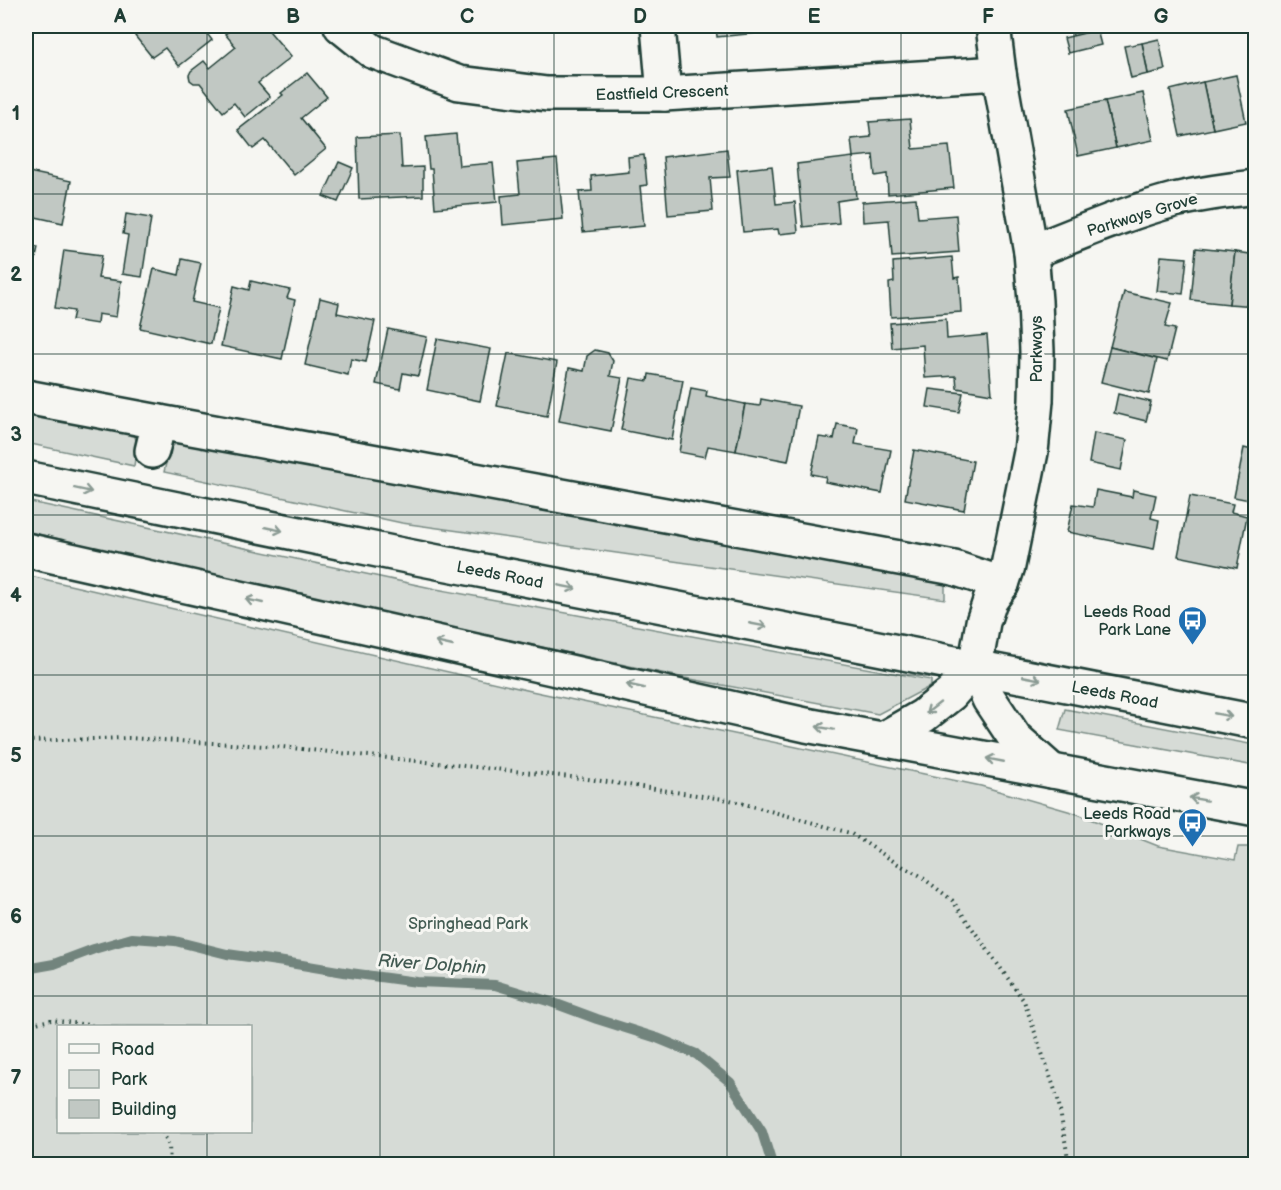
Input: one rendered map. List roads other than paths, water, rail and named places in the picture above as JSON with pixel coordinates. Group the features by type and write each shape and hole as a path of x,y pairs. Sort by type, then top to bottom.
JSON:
{"street":[{"name":"Eastfield Crescent","path":"341,26 372,51 459,83 547,94 664,94 999,73"},
{"path":"658,26 664,94"},
{"name":"Parkways","path":"975,667 983,622 990,600 1002,584 1008,566 1032,452 1036,401 1037,352 1031,252 999,73 993,26"},
{"name":"Parkways Grove","path":"1031,252 1132,213 1174,201 1256,187"},
{"path":"26,397 156,437 954,568 1002,584"},
{"name":"Leeds Road","path":"26,478 406,556 1256,722"},
{"path":"26,550 806,725 1256,809"},
{"path":"883,739 923,716 951,694 975,667 989,699 1015,738 1052,771"}],"waterway":[{"name":"River Dolphin","path":"26,969 54,964 132,938 175,941 227,954 417,982 495,985 657,1038 696,1054 730,1082 762,1132 772,1164"}],"place":[{"name":"Leeds Road Park Lane","path":"1192,646"},
{"name":"Leeds Road Parkways","path":"1192,848"}],"park label":[{"name":"Springhead Park","path":"468,923"}]}
